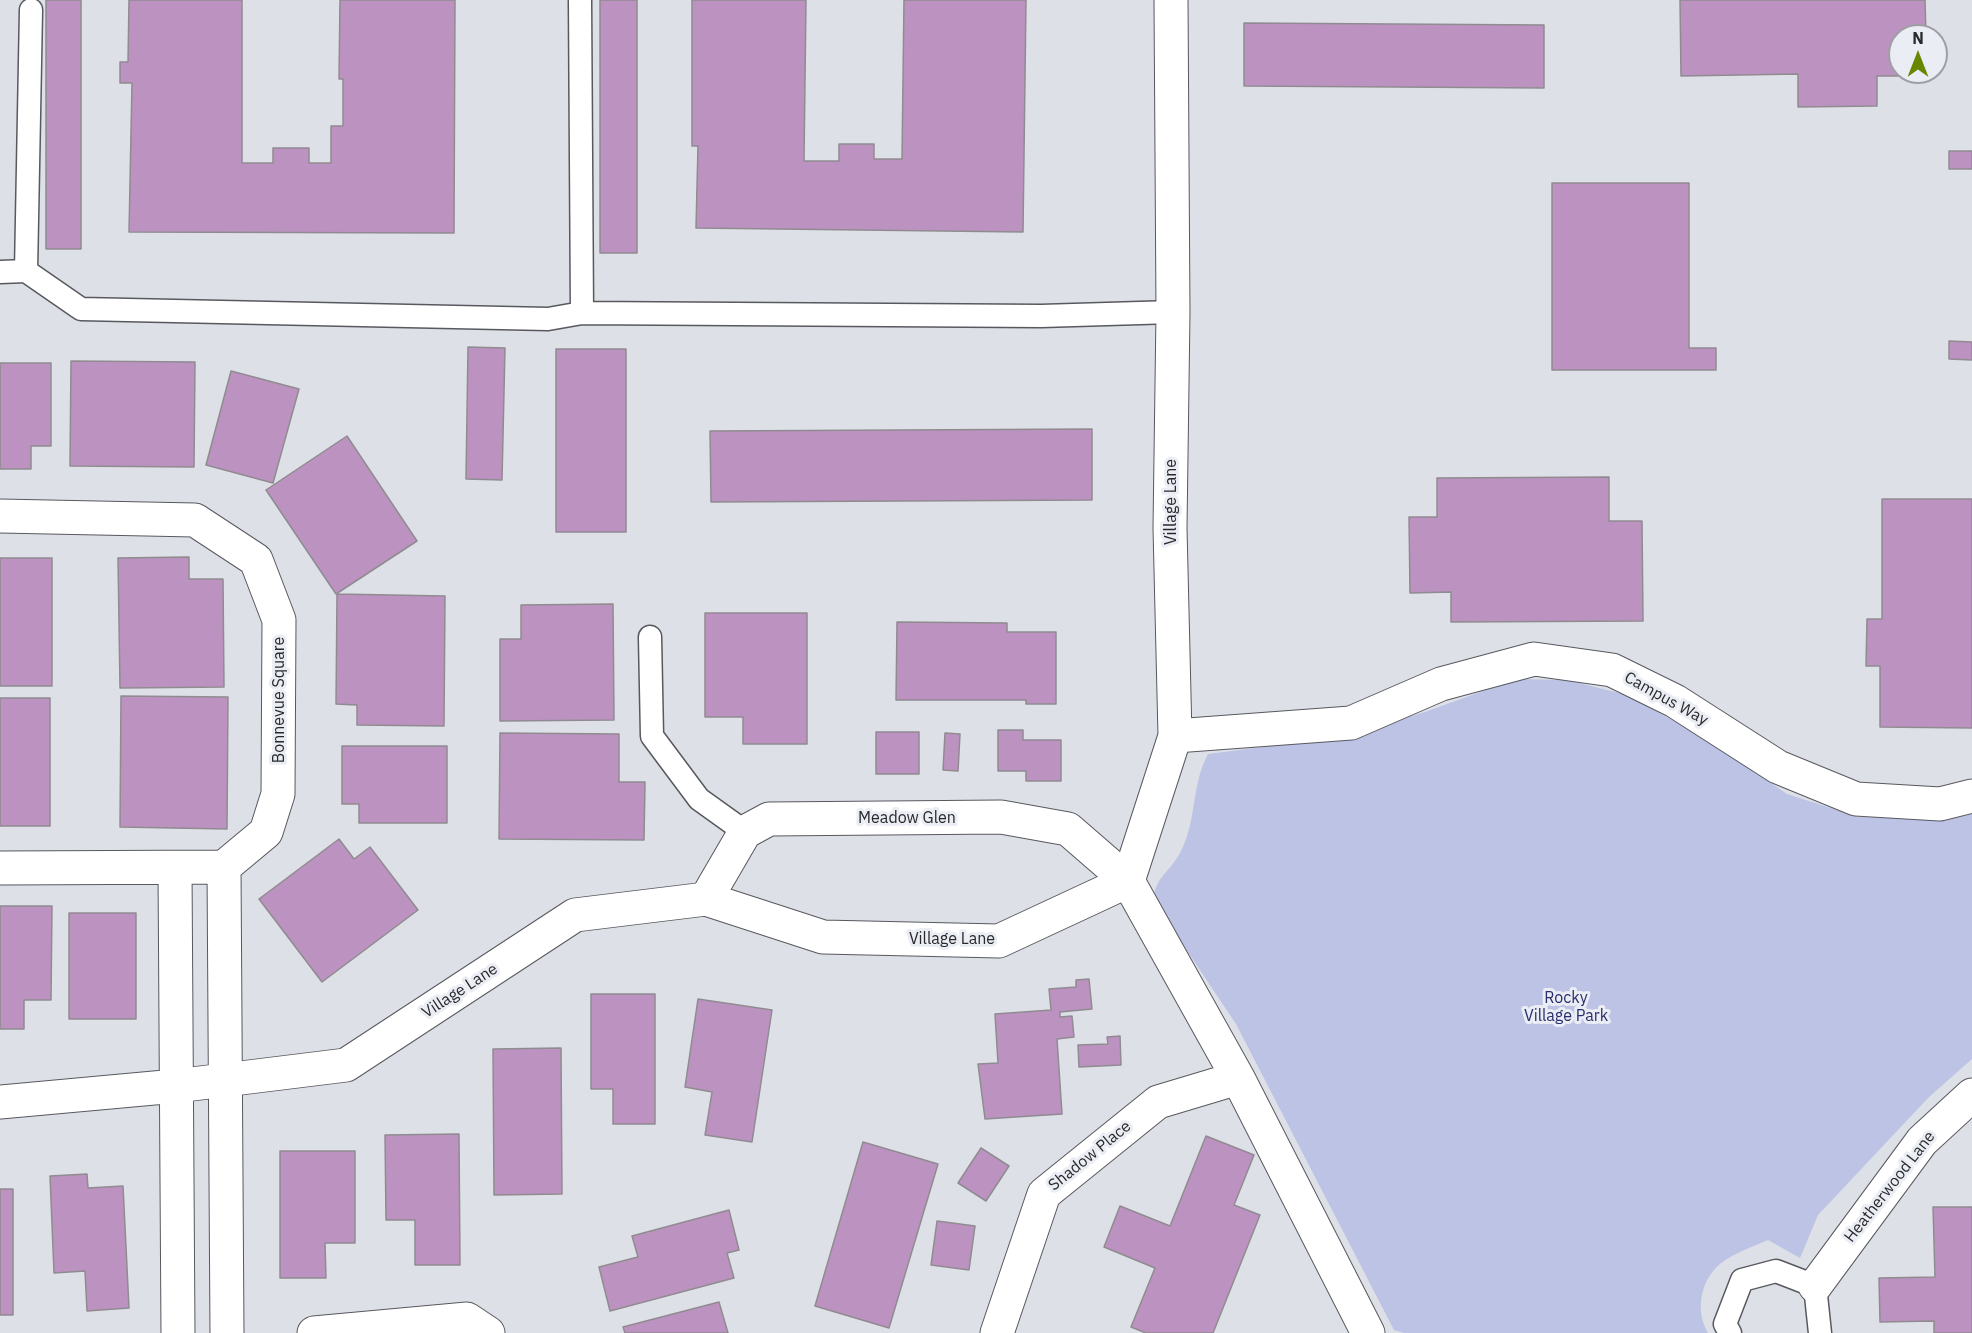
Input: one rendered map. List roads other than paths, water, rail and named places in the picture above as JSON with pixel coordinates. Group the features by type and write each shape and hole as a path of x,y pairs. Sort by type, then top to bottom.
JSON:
{"street":[{"name":"Village Lane","path":"0,1102 176,1086 346,1065 575,915 706,899 823,937 999,941 1128,881 1175,736 1170,528 1173,312 1171,0"},
{"name":"Bonnevue Square","path":"0,516 195,520 256,560 279,620 278,794 266,832 224,867"},
{"name":"Campus Way","path":"1175,736 1351,723 1441,684 1534,659 1612,670 1675,700 1778,767 1856,799 1940,804 1972,796"},
{"name":"Meadow Glen","path":"746,832 769,819 1001,817 1068,829 1128,881"},
{"path":"706,899 746,832"},
{"path":"0,868 224,867 227,1333"},
{"path":"175,869 178,1333"},
{"path":"1128,881 1238,1078 1368,1333"},
{"name":"Shadow Place","path":"997,1333 1044,1194 1158,1102 1238,1078"},
{"name":"Heatherwood Lane","path":"1815,1286 1922,1141 1972,1095"},
{"path":"314,1333 467,1319 488,1333"}],"lane":[{"path":"580,0 582,313"},
{"path":"27,271 31,9"},
{"path":"0,272 27,271 81,309 548,319 582,313 1041,316 1173,312"},
{"path":"650,637 652,736 699,799 746,832"},
{"path":"1730,1333 1725,1324 1742,1280 1776,1271 1815,1286 1820,1333"}],"park label":[{"name":"Rocky Village Park","path":"1566,1007"}]}
